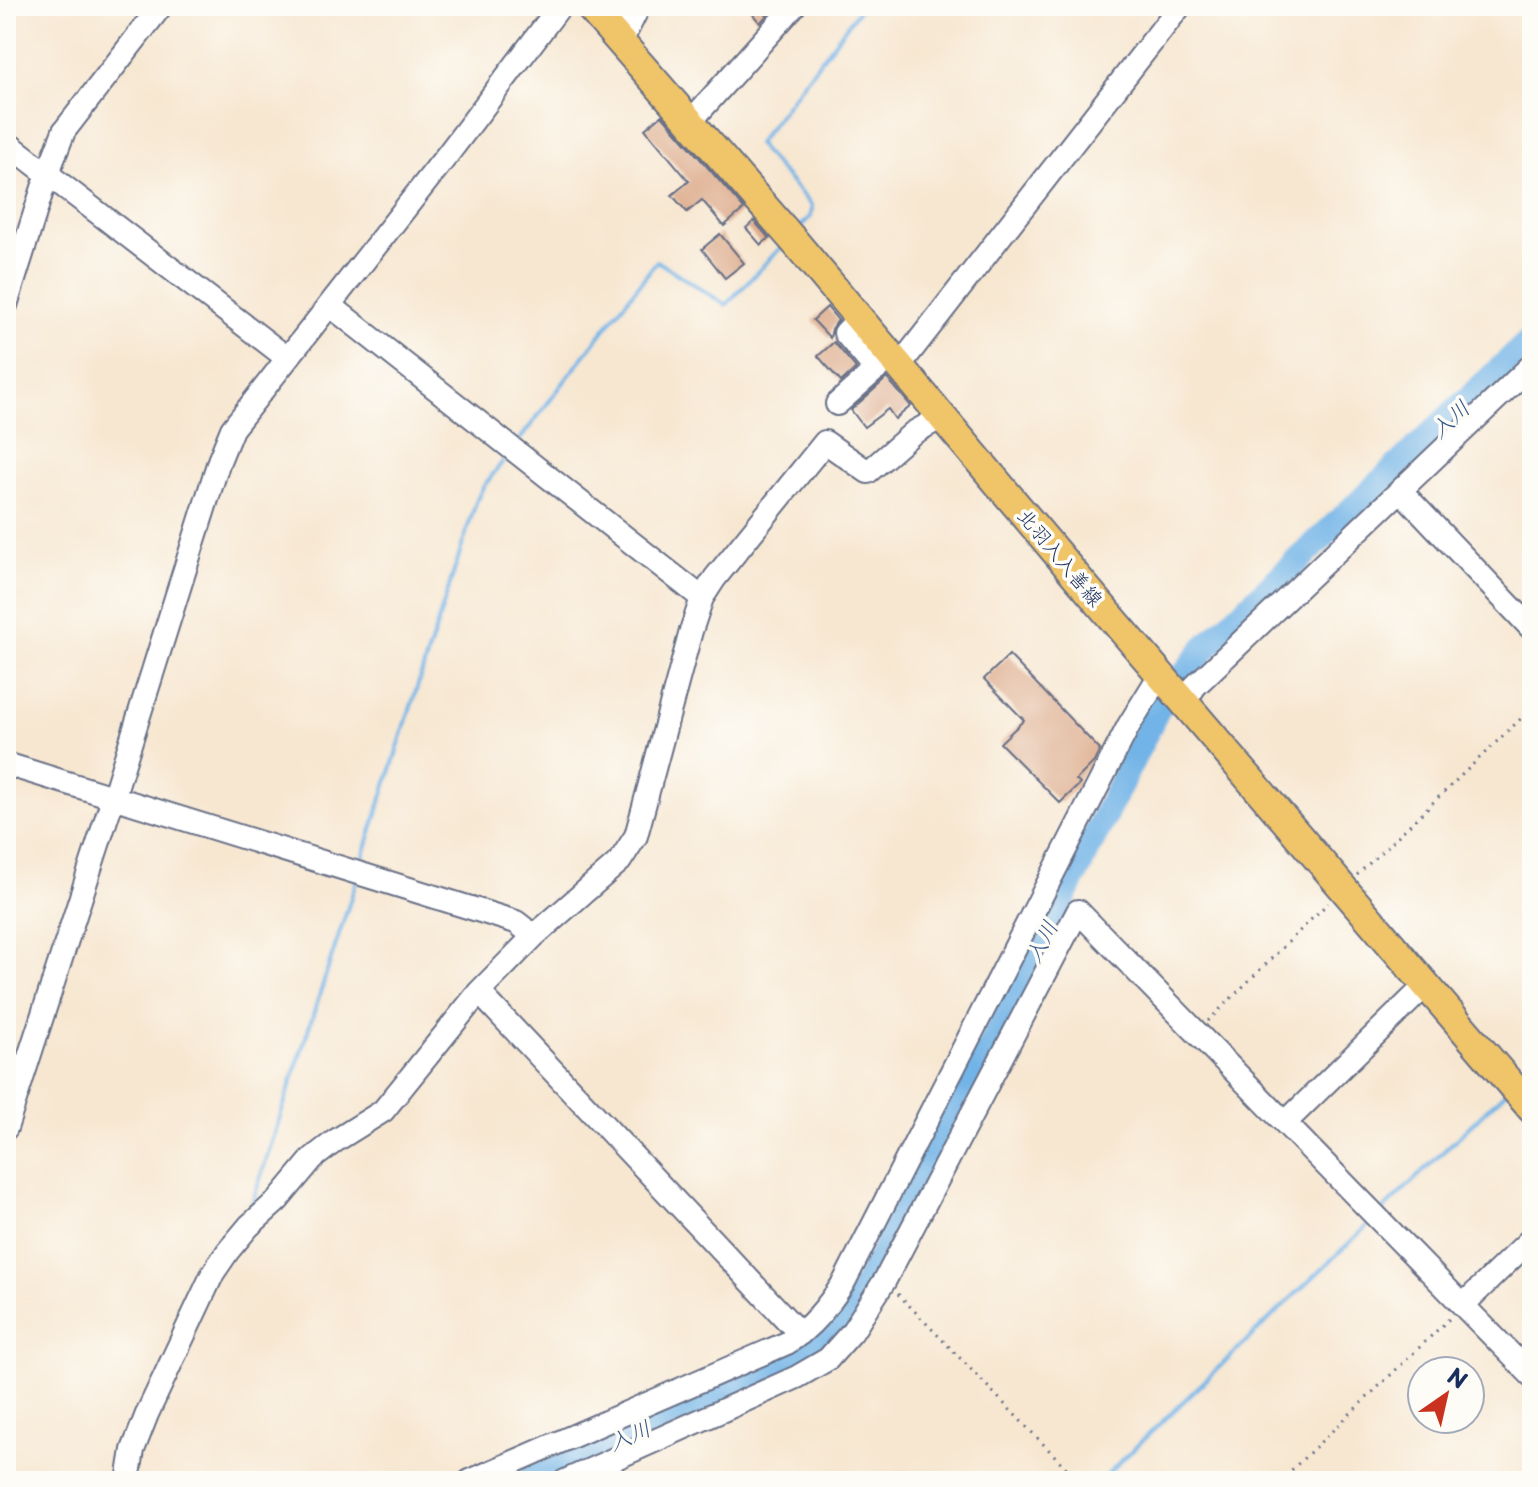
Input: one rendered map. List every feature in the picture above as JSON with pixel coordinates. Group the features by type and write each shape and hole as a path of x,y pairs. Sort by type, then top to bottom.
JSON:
{"main road":[{"name":"北羽入入善線","path":"589,6 860,317 889,363 942,417 1532,1109"}],"street":[{"path":"6,305 64,131 161,6"},
{"path":"6,1128 219,461 232,429 331,306 560,6"},
{"path":"621,42 639,6"},
{"path":"691,121 794,6"},
{"path":"837,404 889,363 1180,6"},
{"path":"6,142 287,358"},
{"path":"331,306 702,598"},
{"path":"470,1481 787,1343 824,1312 844,1282 1129,725 1173,687 1195,686 1532,365"},
{"path":"128,1481 133,1450 147,1414 220,1262 313,1158 383,1111 479,992 534,936 620,861 636,836 702,598 715,578 825,442 868,472 913,433 942,417"},
{"path":"1401,491 1532,629"},
{"path":"6,764 516,922 534,936"},
{"path":"565,1481 797,1377 828,1359 852,1332 885,1280 1078,911 1532,1376"},
{"path":"1286,1122 1427,984"},
{"path":"479,992 800,1334"},
{"path":"1463,1305 1532,1238"}],"path":[{"path":"1197,1032 1532,708"},
{"path":"885,1280 1079,1481"},
{"path":"1280,1481 1463,1305"}],"building":[{"path":"756,6 775,6 760,23 750,11"},
{"path":"662,115 744,209 724,226 702,200 687,212 672,195 689,181 645,129"},
{"path":"754,221 769,238 761,245 746,228"},
{"path":"720,234 744,263 725,278 702,249"},
{"path":"827,307 838,320 830,338 813,320"},
{"path":"834,342 856,368 841,382 818,356"},
{"path":"887,378 911,406 895,419 888,409 864,427 851,410"},
{"path":"1009,655 1100,750 1094,762 1076,780 1080,784 1060,803 1000,743 1024,720 984,679"}],"waterway":[{"path":"799,228 811,216 812,206 757,144 862,6"},
{"path":"518,442 657,261 726,305 785,243"},
{"path":"6,335 14,311"},
{"name":"入川","path":"525,1481 790,1362 832,1332 859,1298 999,1028 1158,708 1204,649 1532,339"},
{"path":"360,867 476,502 483,487 508,455"},
{"path":"249,1213 357,879"},
{"path":"1060,906 1067,913"},
{"path":"1519,1077 1532,1065"},
{"path":"1382,1211 1505,1092"},
{"path":"1100,1481 1370,1223"},
{"path":"119,1471 122,1452"}]}
